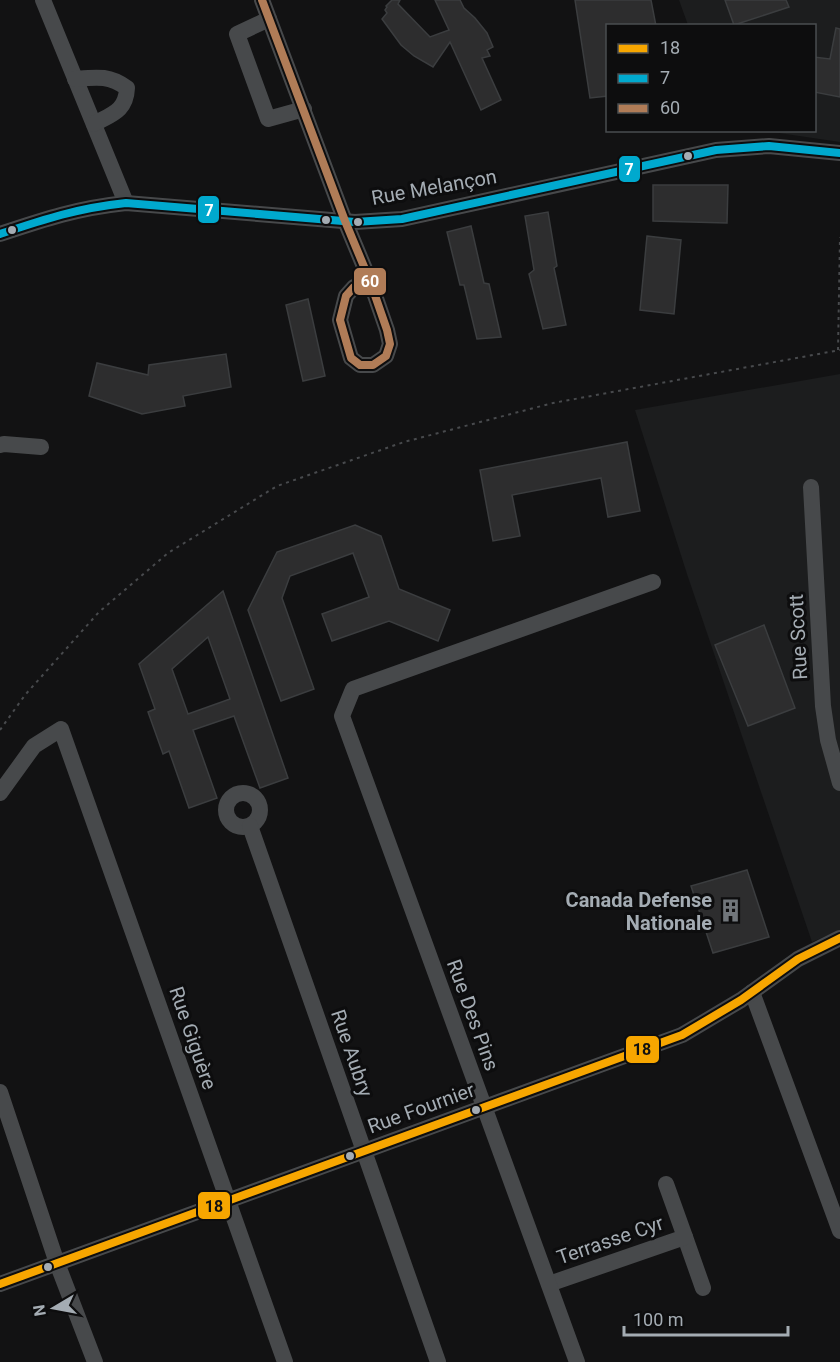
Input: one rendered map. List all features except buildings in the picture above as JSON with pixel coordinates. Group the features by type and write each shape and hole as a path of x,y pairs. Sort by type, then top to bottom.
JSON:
{"street":[{"path":"43,0 126,203"},
{"path":"262,0 345,221 370,281 390,344 386,356 373,366 360,365 351,358 340,320 346,296 354,287 370,281"},
{"path":"269,19 237,34 268,119 304,109"},
{"path":"75,79 98,77 115,79 127,88 126,101 116,113 94,124"},
{"name":"Rue Melançon","path":"0,234 58,214 126,203 345,221 402,219 716,150 769,146 840,153"},
{"path":"0,445 41,447"},
{"name":"Rue Scott","path":"811,487 823,706 828,740 840,783"},
{"name":"Rue Des Pins","path":"578,1362 342,716 353,689 653,582"},
{"name":"Rue Giguère","path":"0,793 34,746 61,729 285,1362"},
{"name":"Rue Aubry","path":"250,826 438,1362"},
{"name":"Rue Fournier","path":"0,1284 682,1035 752,992 798,959 840,938"},
{"path":"752,992 840,1231"},
{"path":"0,1092 57,1263 95,1362"},
{"name":"Terrasse Cyr","path":"666,1184 703,1288"},
{"name":"Terrasse Cyr","path":"549,1284 685,1237"}],"path":[{"path":"0,730 26,694 99,612 168,553 277,486 404,442 553,403 839,350 840,237"}],"shaded area":[{"path":"679,0 840,0 840,142 779,133 754,132 816,132 816,24 688,24"},
{"path":"840,374 840,930 812,942 687,574 635,410"}],"transit line":[{"name":"60","path":"262,0 345,221 370,281 387,330 390,344 386,356 373,365 360,365 351,358 340,320 346,296 354,287 370,281"},
{"name":"7","path":"0,234 77,211 126,203 355,222 402,219 716,150 769,146 840,153"},
{"name":"18","path":"0,1284 682,1035 741,1000 798,959 840,938"}],"place":[{"name":"Canada Defense Nationale","path":"730,911"}]}
